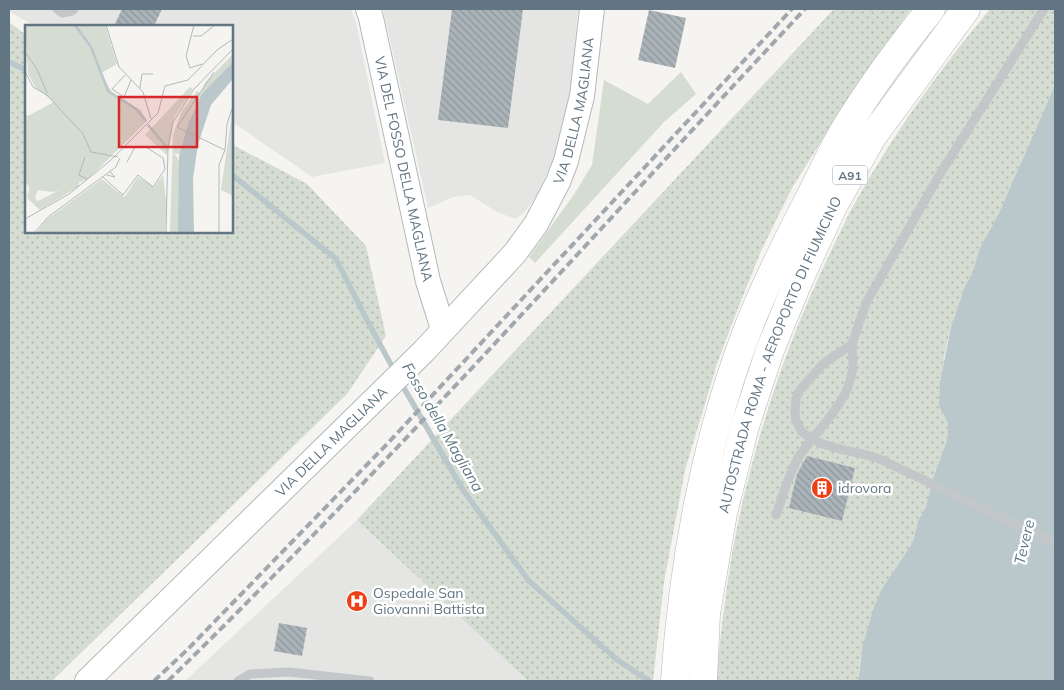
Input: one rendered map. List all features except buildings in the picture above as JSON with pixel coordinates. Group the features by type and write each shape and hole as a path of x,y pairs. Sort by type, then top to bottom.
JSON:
{"highway":[{"name":"AUTOSTRADA ROMA - AEROPORTO DI FIUMICINO","path":"675,681 695,518 703,480 721,412 753,317 777,262 846,127 892,57 931,9"},
{"name":"AUTOSTRADA ROMA - AEROPORTO DI FIUMICINO","path":"703,681 706,614 723,513 745,426 766,360 800,276 833,206 872,137 966,9"}],"main road":[{"name":"VIA DEL FOSSO DELLA MAGLIANA","path":"368,9 372,18 428,281 443,329"},
{"name":"VIA DELLA MAGLIANA","path":"87,681 424,351 514,253 536,224 558,182 566,161 582,96 592,9"}],"lane":[{"path":"57,9 62,13 74,9"},
{"path":"776,515 799,456 842,400 853,368 852,344 866,303 925,200 999,78 1044,9"},
{"path":"852,344 823,364 800,390 796,398 795,413 801,431 808,437 826,445 871,455 1055,542"},
{"path":"238,681 250,674 289,672 370,681"}],"shaded area":[{"path":"9,9 351,9 356,22 385,163 312,177 232,122 232,25 32,25 9,11"},
{"path":"383,9 578,9 566,130 538,193 524,213 515,219 497,212 470,195 454,197 428,208"},
{"path":"834,9 911,9 852,92 792,188 761,251 733,321 717,364 685,470 664,582 653,681 528,681 357,520"},
{"path":"990,9 1055,9 1055,85 999,213 980,248 951,327 944,357 939,406 948,423 948,437 932,481 926,507 918,521 913,542 883,587 860,662 858,681 716,681 722,623 737,528 754,456 788,350 816,282 853,207 871,176 919,102"},
{"path":"9,22 25,34 25,232 232,232 232,145 307,184 366,246 386,336 347,394 52,681 9,681"},
{"path":"681,72 696,94 664,122 535,263 529,257 575,193 592,165 604,80 648,104"},
{"name":"Ospedale San Giovanni Battista","path":"357,520 528,681 185,681"}],"water":[{"name":"Tevere","path":"1055,85 1055,681 858,681 863,645 874,607 883,587 913,542 918,521 926,507 932,481 948,437 948,423 939,406 940,382 951,327 980,248 999,213"}],"waterway":[{"name":"Fosso della Magliana","path":"9,62 25,70"},
{"name":"Fosso della Magliana","path":"232,175 336,259 395,372"},
{"name":"Fosso della Magliana","path":"401,383 463,490 529,581 616,659 649,681"}],"railway":[{"path":"154,681 187,650 388,443 792,9"},
{"path":"168,681 331,517 411,433 805,9"}],"place":[{"name":"idrovora","path":"822,488"},
{"name":"Ospedale San Giovanni Battista","path":"357,601"}]}
